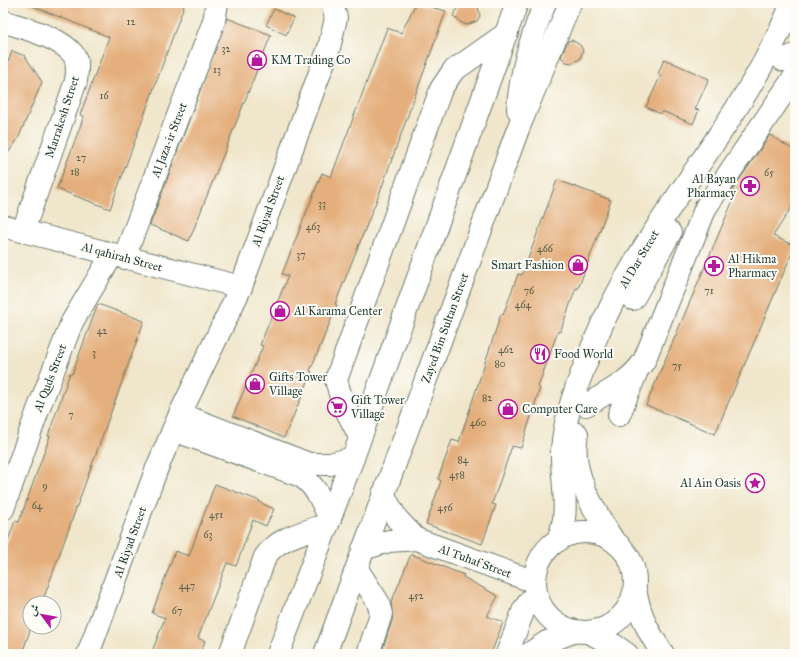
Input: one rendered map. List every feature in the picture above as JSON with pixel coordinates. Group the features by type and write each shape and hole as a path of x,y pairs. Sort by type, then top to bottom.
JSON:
{"main road":[{"name":"Al Jaza-ir Street","path":"118,257 216,12 226,3"},
{"name":"Al Riyad Street","path":"88,654 157,468 240,287 329,48 336,18 332,3"},
{"path":"518,129 520,90 523,70 529,45 545,3"},
{"name":"Zayed Bin Sultan Street","path":"325,654 518,129 570,3"},
{"path":"555,38 582,3"},
{"path":"278,654 353,458 512,13"},
{"path":"360,437 343,404 336,380 441,89 453,71 512,13"},
{"name":"Al Dar Street","path":"613,540 595,513 578,468 575,445 580,421 608,348 628,307 791,64 788,15"},
{"name":"Al Dar Street","path":"559,540 564,519 562,449 567,417 595,341 641,253 737,108 764,64 788,15"},
{"name":"Marrakesh Street","path":"3,21 49,38 60,44 73,54 77,65 76,81 13,229"},
{"path":"619,415 637,372 650,348 699,203"},
{"name":"Al qahirah Street","path":"13,229 240,287"},
{"name":"Al Quds Street","path":"3,509 38,410 72,322 118,257"},
{"path":"586,404 625,382 637,372"},
{"path":"177,422 309,464 330,464 353,458"},
{"path":"177,422 301,476 311,483 317,492 329,522"},
{"name":"Al Tuhaf Street","path":"383,494 397,519 416,539 535,588"},
{"path":"230,654 265,558 271,549 279,542 329,522"},
{"path":"626,654 614,645 553,622 539,604 535,588 536,570 541,558 549,548 559,540 572,534 586,532 600,534 613,540 624,550 631,562 635,576 635,590 645,627 663,654"},
{"name":"Al Tuhaf Street","path":"360,559 389,541 416,539"},
{"path":"360,559 378,602 381,614 368,654"},
{"path":"507,654 516,627 535,588"},
{"path":"529,654 547,642 582,632 606,628 620,619 630,606 635,590"}],"building":[{"path":"25,3 185,3 110,209 57,189 84,116 80,115 109,37"},
{"path":"416,3 446,11 380,192 310,371 312,372 284,438 233,416 263,346 260,345 288,276 282,274 322,173 331,177 387,28 401,33"},
{"path":"460,3 474,3 478,6 480,16 477,21 467,25 453,16"},
{"path":"274,9 294,18 286,35 266,25"},
{"path":"227,18 271,35 189,241 150,225"},
{"path":"572,40 580,45 583,50 580,59 571,63 566,62 561,57 568,41"},
{"path":"12,51 25,56 42,82 18,139 3,160 3,76"},
{"path":"664,59 709,79 695,109 699,110 693,124 662,111 661,114 646,107 661,75 658,74"},
{"path":"770,135 795,151 795,202 773,236 795,246 715,434 646,405 734,198 729,195"},
{"path":"557,180 611,200 578,289 576,288 560,332 558,331 538,387 540,388 521,448 512,446 492,504 496,505 482,544 426,524 441,481 438,479 452,440 459,442 501,314 503,315 518,274 522,275"},
{"path":"98,304 144,321 45,595 22,595 22,635 28,635 22,654 3,654 3,555 15,521 19,522 50,436 48,436 70,373 72,374"},
{"path":"215,484 260,501 259,502 274,509 266,526 253,520 236,566 227,563 198,638 205,641 200,654 151,654 165,618 152,613 175,551 189,556"},
{"path":"411,554 464,575 463,577 498,596 487,616 503,622 491,654 381,654 393,618 391,603"}],"place":[{"name":"KM Trading Co","path":"257,60"},
{"name":"Al Bayan Pharmacy","path":"750,186"},
{"name":"Smart Fashion","path":"578,265"},
{"name":"Al Hikma Pharmacy","path":"714,266"},
{"name":"Al Karama Center","path":"280,311"},
{"name":"Food World","path":"540,354"},
{"name":"Gifts Tower Village","path":"255,384"},
{"name":"Gift Tower Village","path":"337,407"},
{"name":"Computer Care","path":"508,409"},
{"name":"Al Ain Oasis","path":"755,483"}]}
